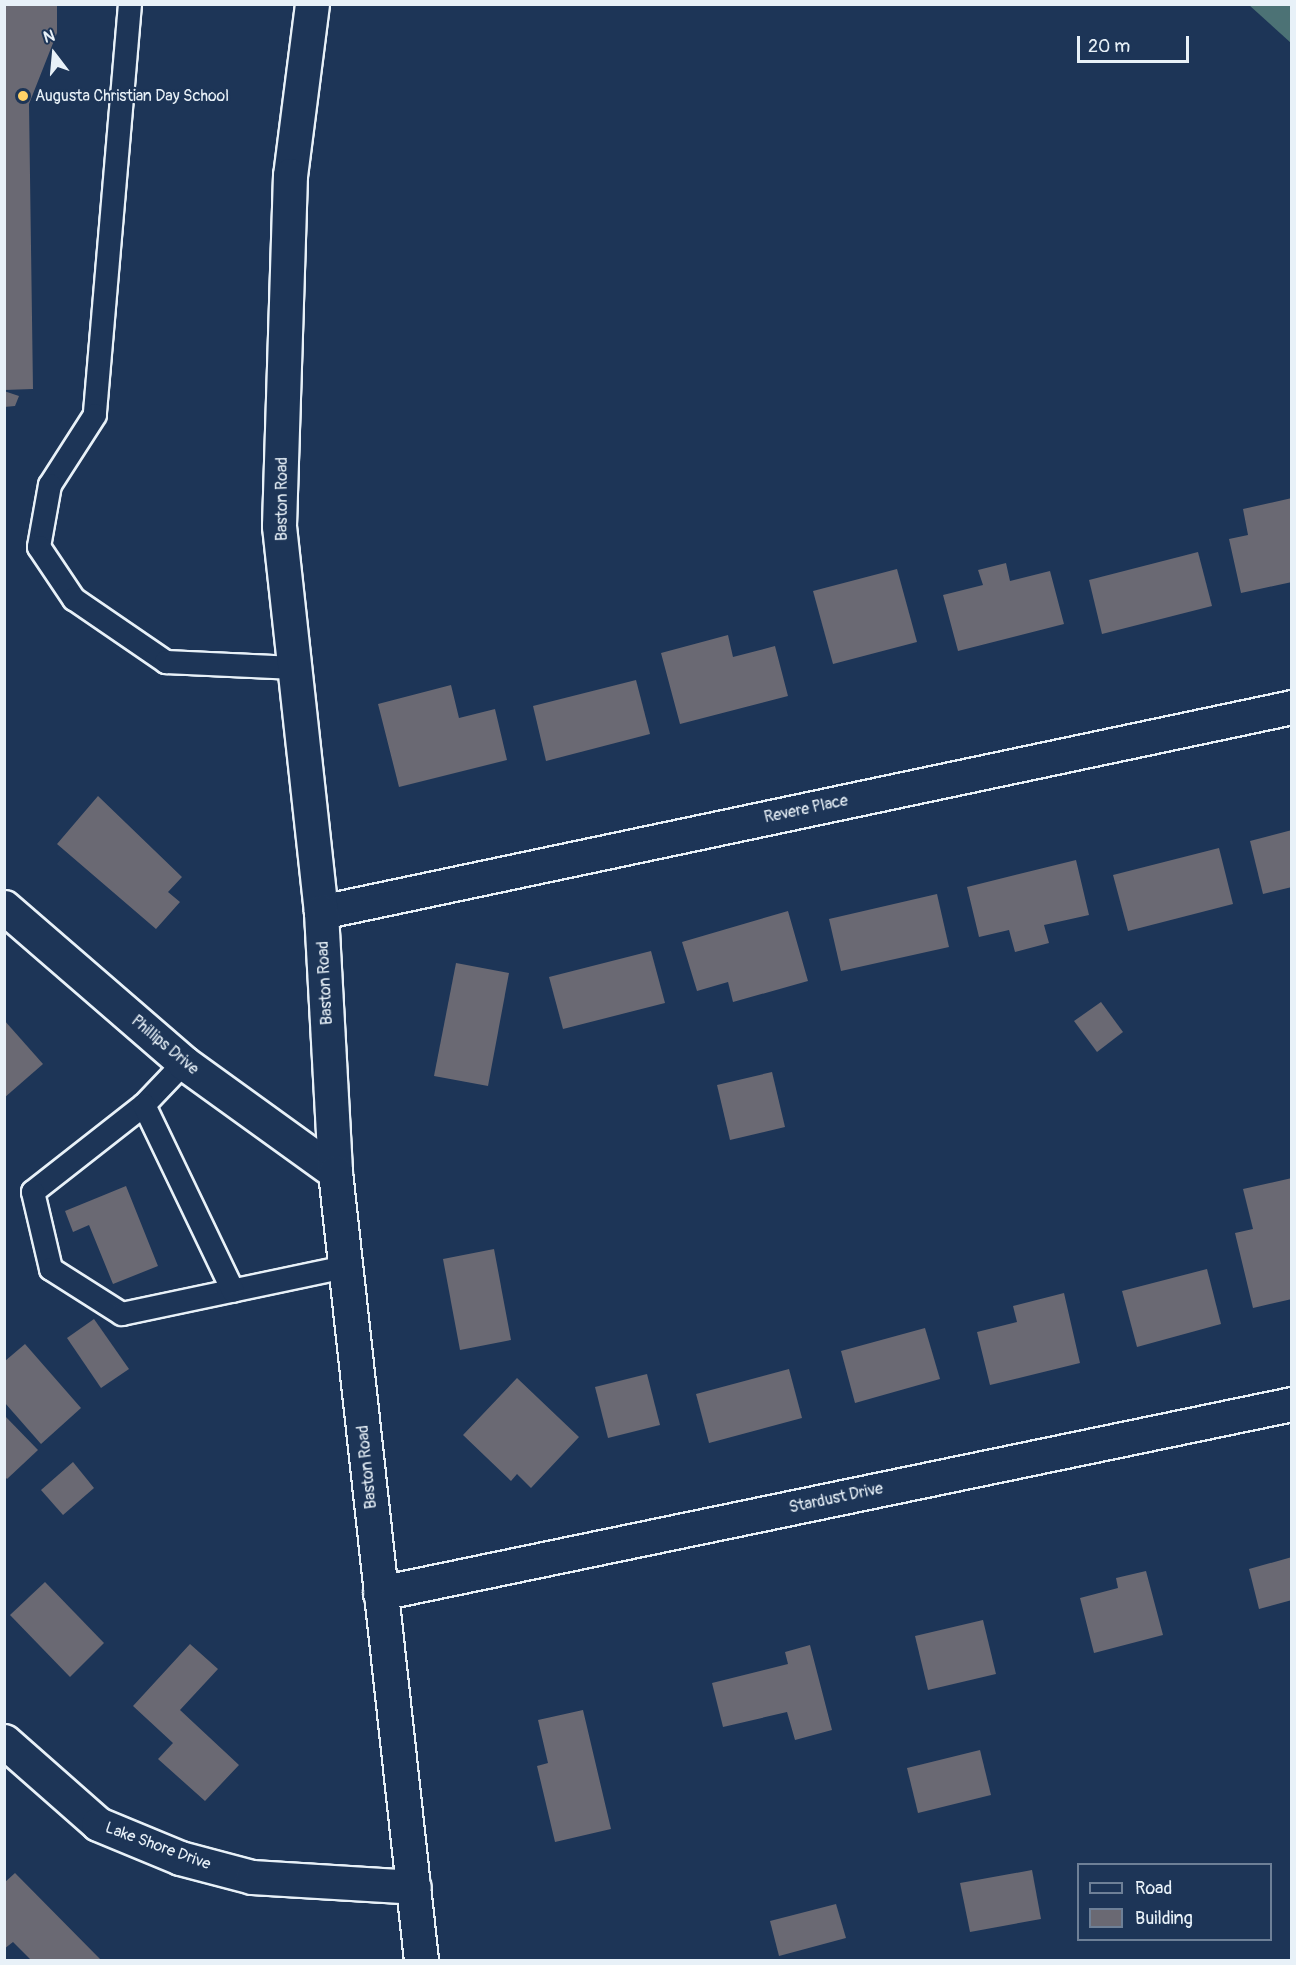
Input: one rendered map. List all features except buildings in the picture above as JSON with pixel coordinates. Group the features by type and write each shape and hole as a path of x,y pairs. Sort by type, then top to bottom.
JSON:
{"street":[{"name":"Baston Road","path":"312,4 290,175 279,526 321,912 335,1172 421,1960"},
{"name":"Revere Place","path":"321,912 1292,707"},
{"name":"Phillips Drive","path":"4,907 184,1063 335,1172"},
{"name":"Stardust Drive","path":"380,1593 1292,1404"},
{"name":"Lake Shore Drive","path":"4,1741 98,1824 180,1858 252,1877 414,1887"}],"lane":[{"path":"130,4 95,415 50,485 39,547 74,599 166,662 295,668"},
{"path":"184,1063 144,1105 33,1192 51,1269 122,1314 345,1267"},
{"path":"144,1105 233,1291"}],"green space":[{"path":"1249,5 1291,5 1291,43"}],"place":[{"name":"Augusta Christian Day School","path":"23,96"}]}
